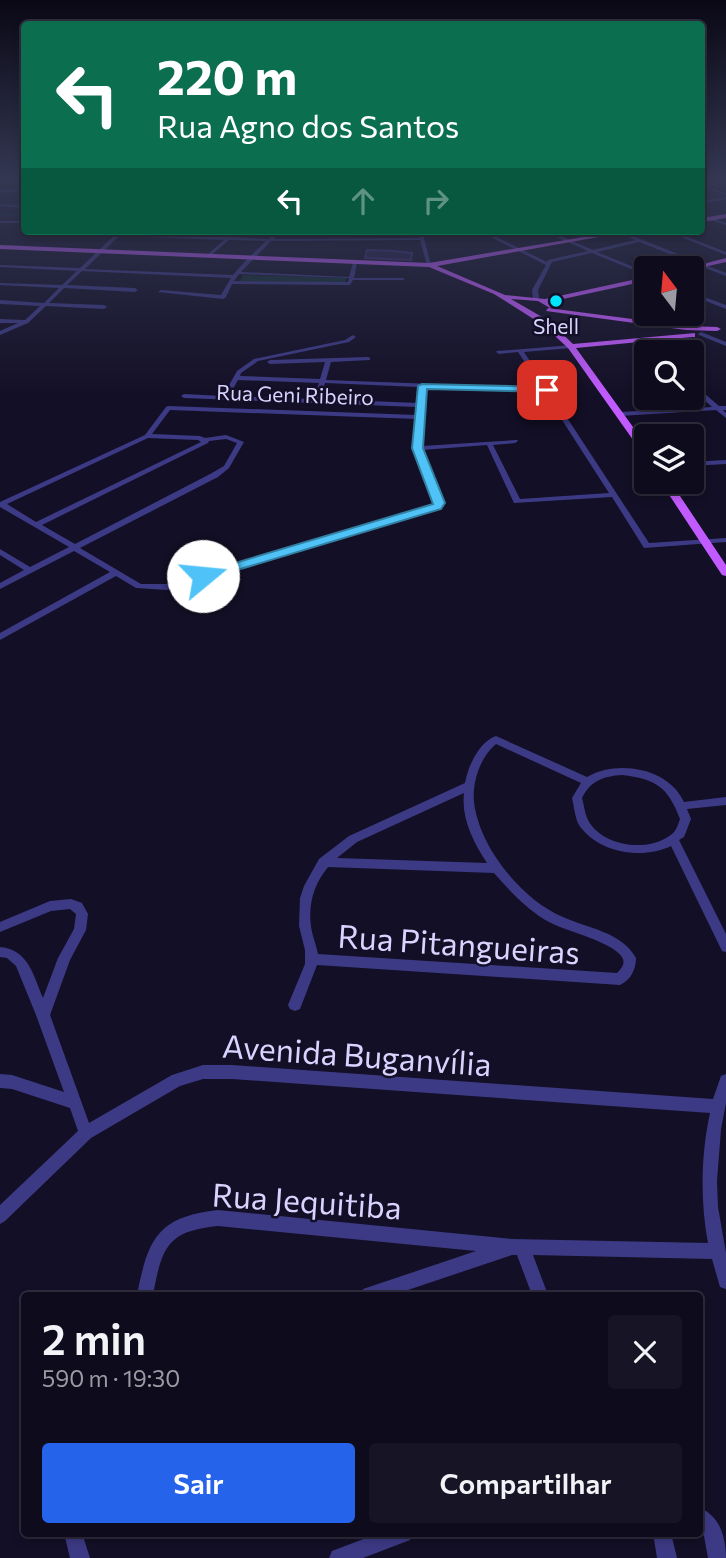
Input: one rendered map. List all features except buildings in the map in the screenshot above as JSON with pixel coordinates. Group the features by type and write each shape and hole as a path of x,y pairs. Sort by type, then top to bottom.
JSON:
{"main road":[{"path":"116,252 429,265 504,252"},
{"path":"704,265 726,260"},
{"path":"429,265 496,293 546,323 571,346 634,434"},
{"path":"545,301 634,277"},
{"path":"520,305 536,298 545,301 550,306 542,318 546,323"},
{"path":"520,305 545,311 686,328 722,328"},
{"path":"686,328 701,334"},
{"path":"644,340 701,334 722,328"},
{"path":"571,346 634,341"},
{"path":"674,494 726,573"}],"street":[{"path":"0,333 26,323 100,252"},
{"path":"209,256 213,252"},
{"path":"160,292 223,297 235,277 257,252"},
{"path":"425,252 429,265"},
{"path":"524,252 547,264 586,252"},
{"path":"595,252 634,269"},
{"path":"351,280 355,263"},
{"path":"536,298 535,290 547,264"},
{"path":"0,266 235,277 403,279"},
{"path":"704,266 726,275"},
{"path":"235,277 351,280"},
{"path":"0,284 135,290"},
{"path":"14,302 32,285"},
{"path":"704,297 726,306"},
{"path":"0,302 104,307"},
{"path":"0,321 26,323"},
{"path":"701,334 726,344"},
{"path":"225,397 237,375 247,367 271,356 350,340 353,337"},
{"path":"499,352 571,346"},
{"path":"520,350 647,546 726,540"},
{"path":"247,367 290,359 368,359"},
{"path":"316,401 329,359"},
{"path":"237,375 321,383 547,390"},
{"path":"1,504 139,586 167,587 437,506 439,503 418,448 422,386"},
{"path":"184,396 420,405"},
{"path":"704,396 726,416"},
{"path":"205,408 211,397"},
{"name":"Rua Geni Ribeiro","path":"147,436 168,408 420,416"},
{"path":"620,414 726,408"},
{"path":"0,586 221,471 234,458 241,442 226,437 205,440 147,436 1,504"},
{"path":"36,525 205,444 205,440"},
{"path":"418,448 515,441"},
{"path":"489,443 517,501 613,495"},
{"path":"704,463 726,462"},
{"path":"0,551 31,570"},
{"path":"0,637 115,573"},
{"path":"496,868 471,823 467,809 468,786 475,766 488,744 496,740 587,781"},
{"path":"612,771 644,775 671,790 682,806 683,828 674,841 640,851 625,849 598,837 581,819 577,798 587,781 612,771"},
{"path":"295,1005 312,959 305,920 305,901 310,881 324,862 353,839 468,786"},
{"path":"682,806 726,802"},
{"path":"674,841 726,947"},
{"path":"324,862 496,868"},
{"name":"Rua Pitangueiras","path":"312,959 602,979 620,979 629,972 629,955 622,948 555,919 536,906 496,868"},
{"path":"0,927 62,904 78,907 82,914 80,930 64,958 43,1015"},
{"path":"0,951 10,953 20,962 43,1015 86,1133"},
{"name":"Avenida Buganvília","path":"0,1216 86,1133 177,1080 203,1072 716,1106"},
{"path":"0,1081 12,1082 73,1102"},
{"path":"726,1081 716,1106 711,1164 716,1251 726,1281"},
{"name":"Rua Jequitiba","path":"146,1292 153,1253 161,1241 183,1222 199,1219 218,1218 517,1247 716,1251"},
{"path":"517,1247 539,1292"},
{"name":"Rua Jequitiba","path":"378,1292 517,1247"},
{"path":"703,1520 713,1532 718,1558"},
{"path":"74,1537 80,1558"},
{"path":"339,1558 393,1537"},
{"path":"663,1537 667,1558"}],"green space":[{"path":"243,275 346,278 345,283 240,281"}],"place":[{"name":"Shell","path":"556,301"}],"route":[{"path":"203,576 437,506 439,503 418,448 422,386 547,390"}]}
